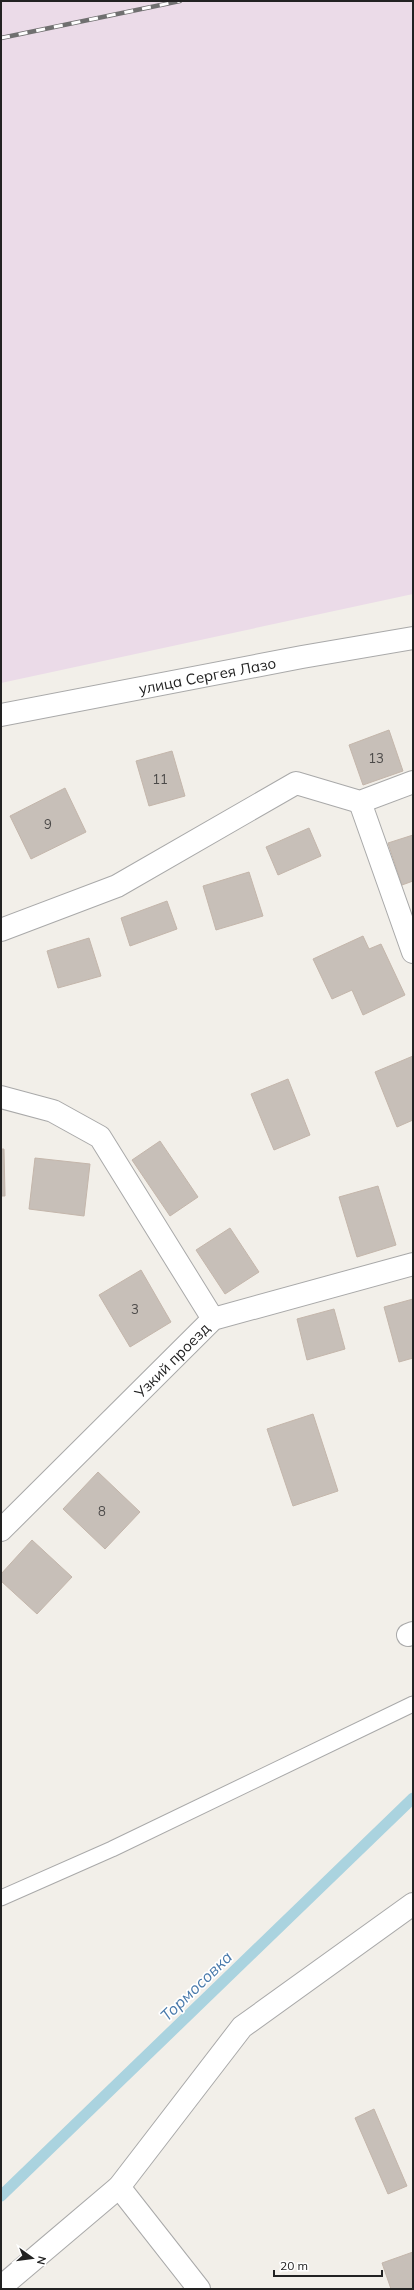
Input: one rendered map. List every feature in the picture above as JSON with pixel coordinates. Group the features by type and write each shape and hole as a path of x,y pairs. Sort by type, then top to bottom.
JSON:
{"street":[{"name":"улица Сергея Лазо","path":"1,715 294,659 413,638"},
{"path":"1,930 117,886 296,783 360,802 413,782"},
{"path":"360,802 413,952"},
{"path":"1,1097 53,1110 100,1137 214,1319"},
{"name":"Узкий проезд","path":"1,1530 214,1319 413,1264"},
{"path":"1,2287 118,2187 242,2027 413,1904"},
{"path":"118,2187 199,2289"}],"lane":[{"path":"1,1898 112,1849 413,1704"}],"shaded area":[{"path":"1,1 413,1 413,594 1,683"}],"building":[{"path":"389,730 403,771 363,785 349,745"},
{"path":"172,751 185,796 149,806 136,761"},
{"path":"65,788 86,832 31,859 10,816"},
{"path":"309,828 321,856 278,875 266,847"},
{"path":"413,835 413,881 402,885 388,843"},
{"path":"249,872 263,916 216,930 203,886"},
{"path":"167,901 177,929 130,946 121,918"},
{"path":"363,936 369,949 381,944 405,995 363,1015 352,990 332,999 313,959"},
{"path":"89,938 101,976 58,988 47,951"},
{"path":"413,1056 413,1120 397,1127 375,1072"},
{"path":"288,1079 310,1135 274,1150 251,1094"},
{"path":"160,1141 198,1197 170,1216 132,1160"},
{"path":"1,1149 4,1149 5,1196 1,1196"},
{"path":"35,1158 90,1164 84,1216 29,1209"},
{"path":"378,1186 396,1245 357,1257 339,1197"},
{"path":"230,1228 259,1272 225,1294 196,1250"},
{"path":"141,1270 171,1322 130,1347 99,1295"},
{"path":"413,1299 413,1358 399,1362 384,1307"},
{"path":"334,1309 345,1349 307,1360 297,1319"},
{"path":"313,1414 338,1491 293,1506 267,1429"},
{"path":"98,1472 140,1512 105,1549 63,1509"},
{"path":"32,1540 72,1577 37,1614 1,1581 1,1574"},
{"path":"374,2109 407,2186 388,2194 355,2118"},
{"path":"413,2252 413,2289 391,2289 382,2263"}],"waterway":[{"name":"Тормосовка","path":"1,2196 413,1798"}],"railway":[{"path":"1,38 180,1"}]}
